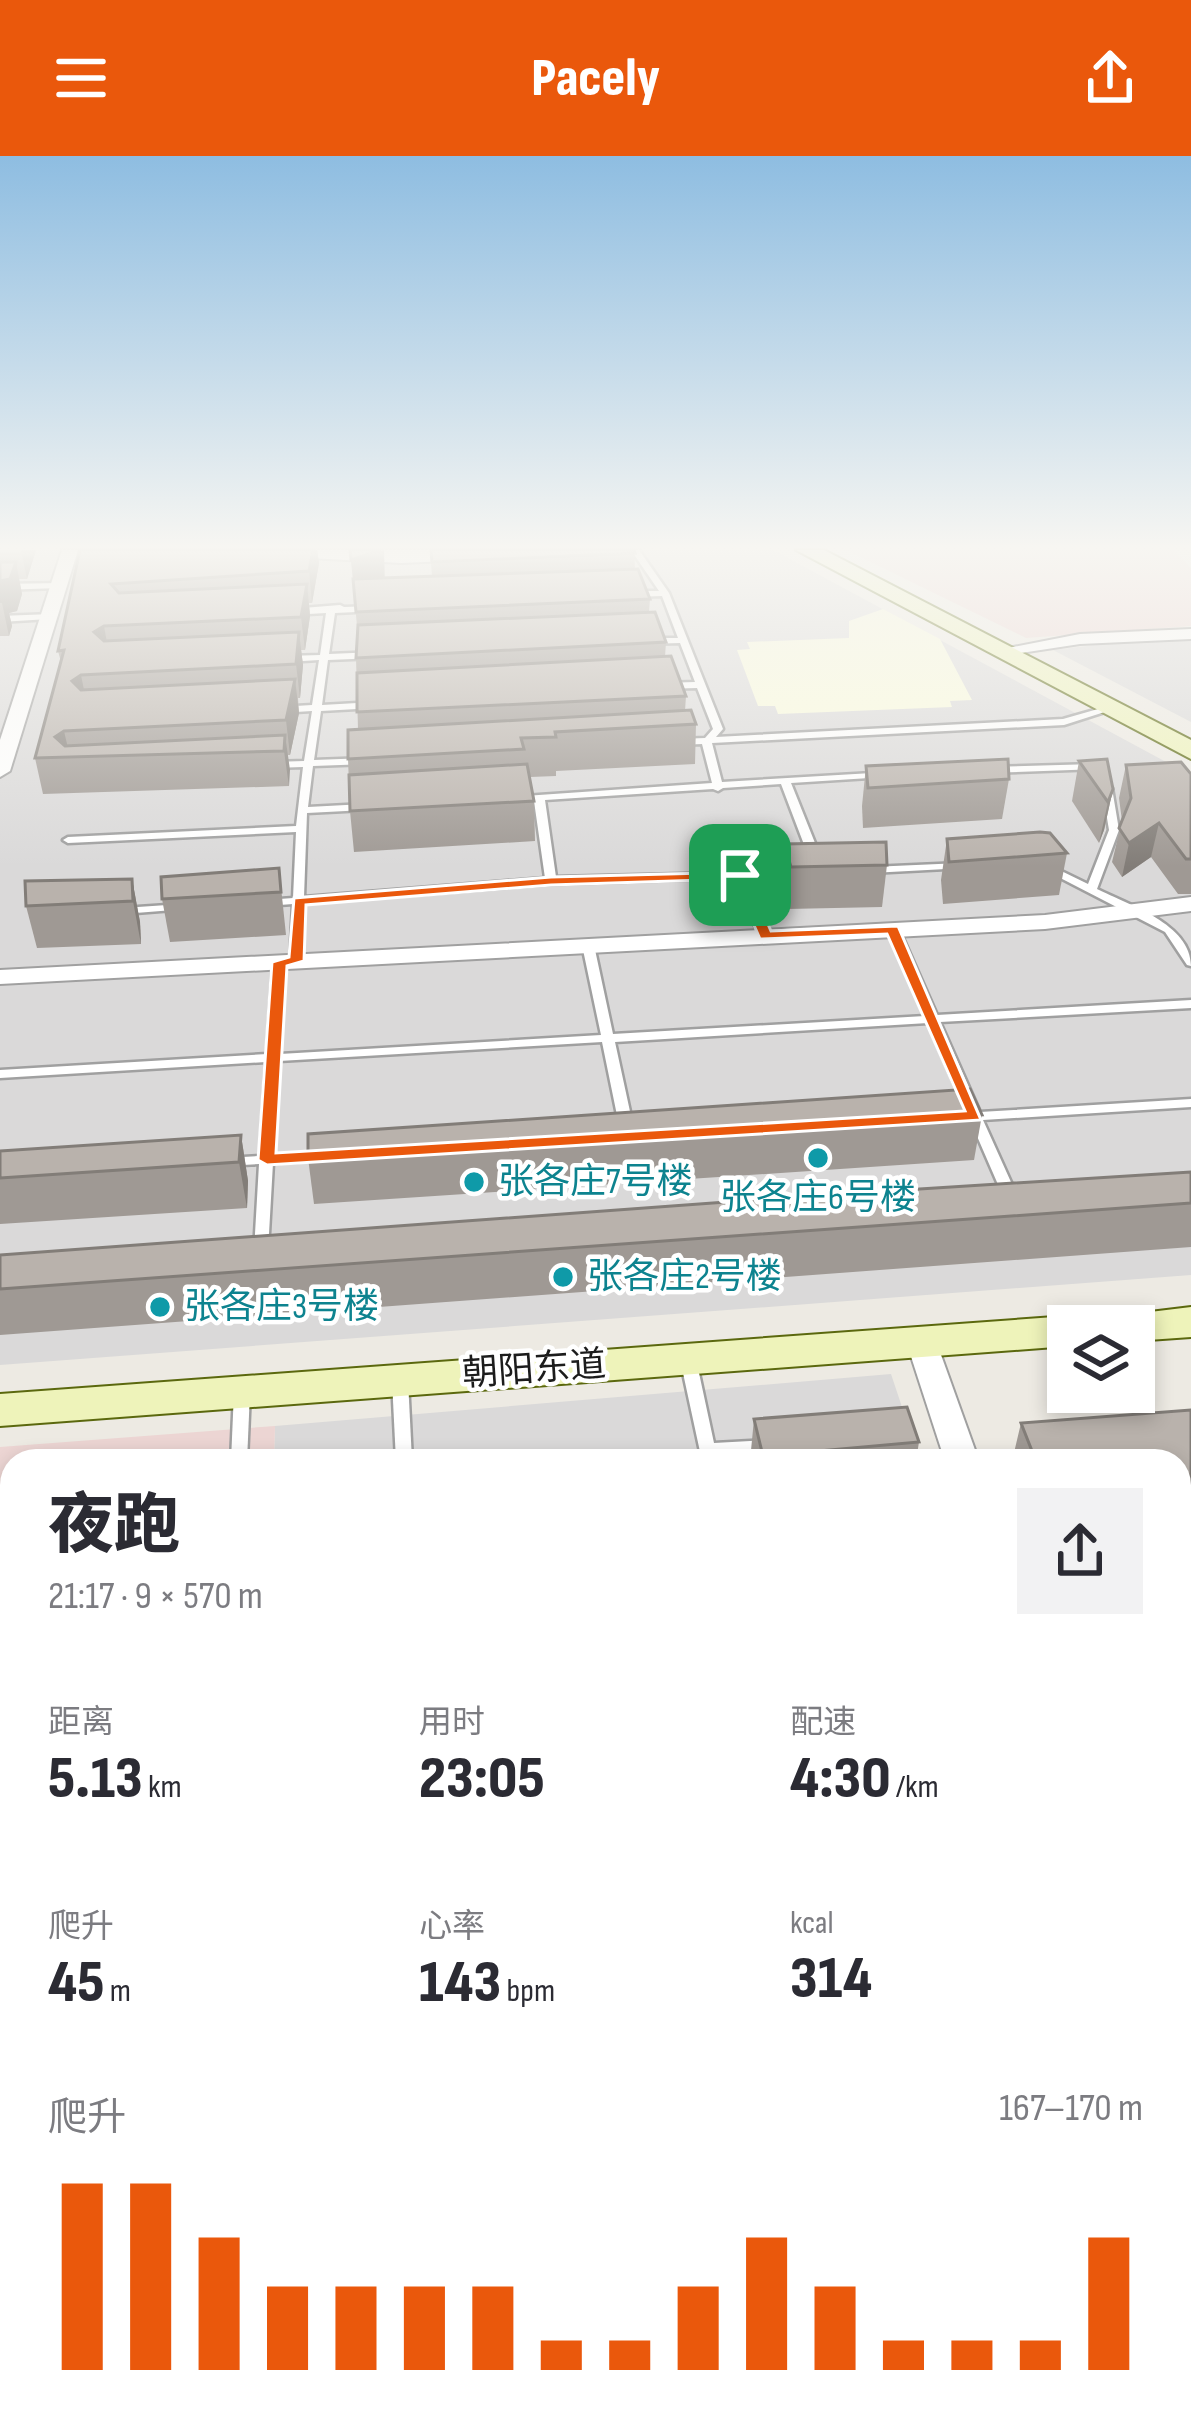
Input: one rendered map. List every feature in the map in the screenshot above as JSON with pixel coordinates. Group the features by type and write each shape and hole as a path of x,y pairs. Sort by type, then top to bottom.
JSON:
{"main road":[{"path":"1012,656 1191,751"},
{"path":"1155,1324 1191,1322"},
{"name":"朝阳东道","path":"0,1409 1047,1332"}],"street":[{"path":"0,770 6,732 34,656"},
{"path":"0,977 1045,922 1191,904"},
{"path":"921,1341 958,1449"}],"lane":[{"path":"277,659 369,656"},
{"path":"691,656 718,729 707,742"},
{"path":"261,1251 273,1058 299,901 302,810 324,657"},
{"path":"656,686 701,685"},
{"path":"271,710 380,705"},
{"path":"660,743 1064,722 1112,708"},
{"path":"707,742 718,788"},
{"path":"262,765 376,760"},
{"path":"971,770 1104,767 1114,830 1093,889"},
{"path":"491,801 898,773"},
{"path":"254,904 551,881 820,872 785,782"},
{"path":"1107,788 1128,785"},
{"path":"538,798 551,881"},
{"path":"302,810 373,806"},
{"path":"68,840 301,829"},
{"path":"1024,864 1056,869 1169,930 1191,962"},
{"path":"866,870 979,866"},
{"path":"740,875 765,936"},
{"path":"98,912 187,907"},
{"path":"892,929 1010,1196"},
{"path":"588,945 628,1137"},
{"path":"0,1074 1191,1004"},
{"path":"952,1118 1191,1102"},
{"path":"606,1138 652,1136"},
{"path":"200,1163 334,1155"},
{"path":"988,1198 1033,1194"},
{"path":"237,1252 284,1249"},
{"path":"688,1359 708,1449"},
{"path":"400,1380 403,1449"},
{"path":"239,1449 242,1392"},
{"path":"750,1449 778,1445"}],"shaded area":[{"path":"0,656 969,656 1191,779 1191,1275 0,1365"},
{"path":"739,656 949,656 972,700 950,701 952,707 778,714 775,706 758,706"},
{"path":"1064,656 1191,656 1191,722"},
{"path":"891,1374 916,1449 274,1449 275,1426"},
{"path":"275,1426 274,1449 0,1447"}],"building":[{"path":"62,656 297,656 296,664 81,675 72,681 81,690 295,679 286,720 64,731 55,737 65,746 285,735 284,751 35,758"},
{"path":"671,656 686,696 357,712 357,673"},
{"path":"691,710 696,724 555,732 556,737 521,738 524,749 348,759 348,730"},
{"path":"1008,759 1009,779 868,788 866,766"},
{"path":"1107,759 1113,789 1108,802 1079,761"},
{"path":"1181,762 1191,774 1191,859 1186,859 1159,823 1129,843 1119,828 1131,798 1126,765"},
{"path":"527,764 534,801 350,811 349,775"},
{"path":"1050,833 1067,853 949,862 947,839"},
{"path":"886,842 887,865 791,867 784,844"},
{"path":"279,868 281,892 162,899 161,877"},
{"path":"132,879 133,901 26,906 25,881"},
{"path":"970,1089 982,1115 308,1158 308,1134"},
{"path":"241,1135 239,1162 0,1178 0,1151"},
{"path":"1191,1172 1191,1203 0,1289 0,1255"},
{"path":"907,1407 919,1442 761,1449 754,1419"},
{"path":"1191,1410 1191,1449 1031,1449 1021,1423"}],"place":[{"name":"张各庄6号楼","path":"818,1158"},
{"name":"张各庄7号楼","path":"474,1182"},
{"name":"张各庄2号楼","path":"563,1277"},
{"name":"张各庄3号楼","path":"160,1307"}],"route":[{"path":"740,875 765,936 892,929 975,1116 267,1160 279,962 296,961 299,901 551,881 740,875"}]}
